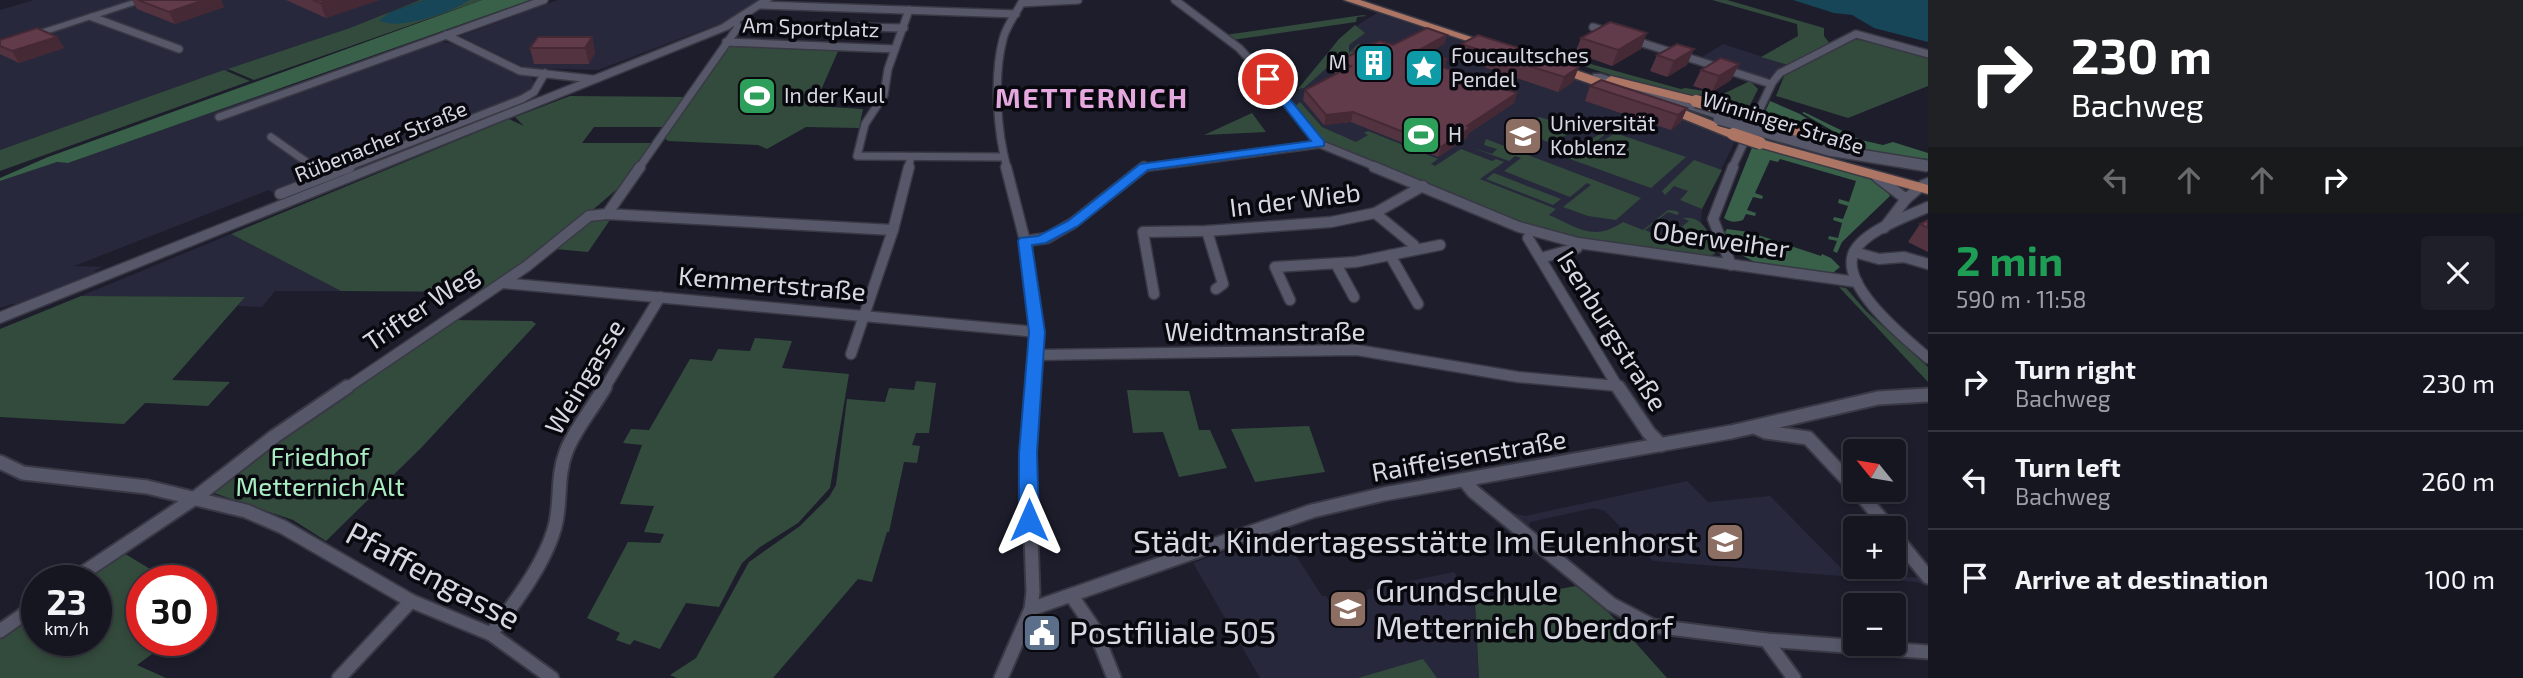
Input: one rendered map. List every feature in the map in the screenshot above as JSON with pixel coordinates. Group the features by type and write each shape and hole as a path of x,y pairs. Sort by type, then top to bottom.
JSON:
{"main road":[{"path":"0,46 144,0"},
{"path":"1349,0 1507,49 1362,0"},
{"name":"Rübenacher Straße","path":"2,317 736,22 764,2"},
{"name":"Winninger Straße","path":"1546,61 1597,78 1760,143 1926,186"},
{"path":"1597,78 1836,152 1928,164"},
{"name":"Winninger Straße","path":"1597,78 1696,101 1798,130 1926,186"}],"street":[{"path":"219,117 544,0"},
{"path":"1002,678 1031,609 1033,592 1028,453 1037,332 1025,241 1003,157 997,116 999,69 1003,38 1023,1 1078,0"},
{"path":"1175,0 1240,48 1278,90 1320,144"},
{"path":"764,2 1016,14"},
{"path":"909,10 888,69 884,95 865,124 857,156 1003,157"},
{"path":"92,17 179,49"},
{"path":"607,214 738,27 736,22"},
{"path":"858,27 904,28"},
{"path":"1593,27 1771,83"},
{"path":"446,34 516,69 562,74 587,81"},
{"path":"1731,265 1713,219 1731,170 1771,83 1780,73 1856,34 1928,54"},
{"name":"Am Sportplatz","path":"726,43 895,48"},
{"name":"Rübenacher Straße","path":"280,194 522,99 534,92 545,73"},
{"name":"Rübenacher Straße","path":"271,137 326,176"},
{"path":"1025,241 1041,240 1073,223 1144,166 1320,144"},
{"name":"Oberweiher","path":"1320,144 1519,227 1578,243 1857,282"},
{"path":"850,354 866,315 893,230 911,157"},
{"path":"1859,169 1887,182 1906,199"},
{"name":"In der Wieb","path":"1154,295 1143,232 1207,231 1316,223 1375,213 1423,186"},
{"path":"1882,230 1906,199 1926,186"},
{"path":"1928,207 1882,230 1854,252 1853,272 1875,308 1928,358"},
{"path":"1375,213 1414,245 1440,245"},
{"path":"607,214 893,230"},
{"name":"Trifter Weg","path":"95,565 195,498 275,436 503,283 589,216 607,214"},
{"name":"In der Wieb","path":"1207,231 1223,284 1216,289"},
{"name":"Isenburgstraße","path":"1528,238 1648,433 1661,445"},
{"path":"1541,258 1577,248 1578,243"},
{"path":"1290,300 1275,267 1336,264 1407,251 1414,245"},
{"path":"1854,252 1884,261 1904,257 1928,264"},
{"path":"1390,255 1418,304"},
{"path":"1336,264 1353,297"},
{"name":"Kemmertstraße","path":"503,283 1037,332"},
{"name":"Weingasse","path":"491,634 525,590 548,543 555,523 559,481 566,451 660,296"},
{"name":"Weidtmanstraße","path":"1036,355 1357,350 1518,377 1618,386"},
{"name":"Raiffeisenstraße","path":"1031,609 1312,511 1384,494 1755,427 1878,398 1928,395"},
{"path":"1755,427 1766,432 1808,438 1843,475"},
{"name":"Pfaffengasse","path":"0,463 27,474 147,486 246,511 283,527 411,601 491,634 552,678"},
{"path":"1464,480 1474,492 1627,614 1653,626 1766,640 1928,652"},
{"path":"1867,502 1878,516"},
{"path":"1906,550 1928,577"},
{"path":"1071,595 1095,630 1114,678"},
{"path":"339,678 411,601"},
{"path":"0,631 21,616"},
{"path":"1766,640 1794,678"}],"shaded area":[{"path":"34,0 420,0 351,28 0,150 0,10"},
{"path":"425,0 469,0 438,15 411,22 398,24 379,20 391,12"},
{"path":"558,0 761,0 724,22 598,70 526,68 460,36"},
{"path":"1793,0 1928,0 1928,42 1874,28 1852,15 1834,13"},
{"name":"Universität Koblenz","path":"1377,13 1632,97 1736,139 1702,209 1701,221 1715,254 1708,256 1586,240 1323,142 1290,100 1333,49 1359,24"},
{"path":"437,41 458,45 510,71 530,75 534,82 530,90 519,97 273,193 269,190 74,266 103,267 93,271 100,272 19,305 0,308 0,181 57,162 68,163 262,94 300,83 327,81"},
{"path":"1723,44 1788,65 1765,80 1699,59"},
{"path":"231,234 341,291 275,291 262,307 238,306 244,297 81,296"},
{"name":"Städt. Kindertagesstätte Im Eulenhorst","path":"1687,481 1708,502 1770,496 1843,570 1843,576 1653,561 1605,511 1594,508 1530,522 1529,528 1510,512 1525,516"},
{"name":"Grundschule Metternich Oberdorf","path":"1280,531 1322,596 1326,596 1330,602 1368,593 1366,590 1454,572 1474,597 1479,678 1260,678 1193,563"},
{"name":"Städt. Kindertagesstätte Im Eulenhorst","path":"1921,578 1928,587 1917,582 1879,579"}],"green space":[{"path":"420,0 425,0 391,12 380,20 469,0 482,0 254,80 228,69 350,28"},
{"path":"482,0 530,0 68,163 57,162 0,181 0,178 48,157"},
{"path":"1712,0 1727,0 1824,28 1824,36 1831,45 1788,65 1761,57 1798,36 1797,24"},
{"path":"1363,15 1367,16 1357,17 1356,22 1232,40 1225,35"},
{"path":"1355,25 1365,33 1349,45 1349,53 1358,44 1376,50 1338,71 1336,76 1330,65 1304,88 1298,89 1339,39"},
{"path":"1855,39 1928,56 1928,86 1848,118 1776,96 1785,74"},
{"path":"727,45 839,49 814,106 863,109 859,128 806,127 767,149 758,145 668,141 665,138"},
{"path":"1558,55 1681,89 1723,94 1750,81 1758,89 1748,109 1633,82 1555,57"},
{"path":"224,70 250,81 0,171 0,150"},
{"path":"570,96 686,97 665,127 594,127 582,143 654,143 639,165 616,190 555,242 484,292 341,291 231,234 509,119 524,126 515,117"},
{"path":"1770,101 1800,114 1846,144 1764,114"},
{"path":"1300,102 1322,127 1356,142 1368,135 1364,133 1368,131 1438,159 1431,164 1435,166 1461,149 1492,161 1496,159 1504,162 1480,179 1556,209 1549,215 1576,228 1602,231 1623,222 1643,230 1668,210 1677,211 1677,215 1668,212 1645,230 1666,239 1689,221 1683,218 1697,220 1706,228 1715,254 1708,256 1586,240 1557,235 1519,223 1323,142 1294,107"},
{"path":"1252,113 1266,132 1204,135"},
{"path":"1802,113 1861,140 1883,145 1893,142 1928,153 1928,159 1869,152"},
{"path":"1539,117 1575,129 1553,144 1527,134 1523,137 1516,134"},
{"path":"1607,129 1610,130 1598,140 1603,141 1615,133 1686,157 1651,188 1567,158 1571,154 1567,153"},
{"path":"1486,139 1641,198 1616,220 1588,216 1563,207 1591,185 1587,183 1570,197 1504,171 1521,158 1515,156 1509,161 1470,147 1492,154 1497,149 1484,145"},
{"path":"1753,145 1872,179 1883,186 1890,196 1842,242 1837,253 1833,251 1837,241 1828,239 1829,236 1838,238 1842,223 1833,220 1834,217 1843,219 1848,206 1838,203 1839,199 1849,202 1856,181 1780,159 1778,162 1770,160 1755,193 1763,196 1762,199 1753,197 1747,210 1756,213 1755,216 1746,214 1743,220 1729,221 1724,218"},
{"path":"1694,160 1722,170 1702,209 1680,200 1688,191 1674,186 1665,195 1662,191"},
{"path":"1494,173 1561,199 1553,205 1486,179"},
{"path":"593,216 612,217 588,252 555,249"},
{"path":"1727,229 1749,232 1821,256 1822,254 1840,267 1834,272 1823,272 1755,262 1733,247 1725,232"},
{"path":"1839,287 1846,288 1866,311 1928,367 1928,382"},
{"path":"81,296 245,297 172,380 230,382 208,406 145,403 124,424 0,417 0,329"},
{"name":"Friedhof Metternich Alt","path":"453,320 532,321 536,324 421,448 326,541 293,520 214,493 257,454"},
{"path":"755,338 792,341 782,368 849,374 830,488 798,523 760,547 742,563 719,607 686,603 660,649 634,640 630,645 616,640 620,633 587,618 628,542 660,543 664,534 644,532 654,506 620,504 642,445 623,443 631,429 649,430 690,359 712,361 718,349 750,351"},
{"path":"916,381 936,383 929,433 916,433 912,445 920,446 917,463 904,462 889,532 872,582 858,579 773,678 677,678 670,675 696,658 749,562 800,526 829,497 836,485 847,399 885,402 889,388 914,390"},
{"path":"1127,390 1189,391 1199,430 1210,430 1227,468 1179,477 1163,432 1133,433"},
{"path":"1309,426 1325,472 1255,482 1231,429"},
{"path":"122,552 144,565 126,565 126,656 149,656 137,665 166,678 0,678 0,636 5,637 21,626 21,656 112,656 112,565 104,565"},
{"path":"1576,586 1609,613 1667,678 1479,678 1475,604"},
{"path":"1423,659 1437,678 1358,678"}],"building":[{"path":"138,0 204,0 169,12"},
{"path":"1610,22 1647,33 1618,50 1581,38"},
{"path":"37,28 57,37 12,51 0,46 0,40"},
{"path":"1427,28 1447,35 1419,50 1447,59 1437,65 1517,93 1441,147 1353,112 1326,115 1305,90 1351,66 1339,61 1357,52 1354,51 1380,41 1393,45"},
{"path":"1478,35 1579,67 1564,77 1461,44"},
{"path":"538,37 592,37 585,48 530,48"},
{"path":"1677,44 1694,49 1674,61 1657,55"},
{"path":"1721,58 1739,64 1719,76 1701,70"},
{"path":"1601,80 1687,108 1678,115 1590,86"},
{"path":"1928,220 1928,228 1920,224"}],"place":[{"name":"M","path":"1374,63"},
{"name":"Foucaultsches Pendel","path":"1424,68"},
{"name":"In der Kaul","path":"757,96"},
{"name":"H","path":"1421,135"},
{"name":"Universität Koblenz","path":"1523,136"},
{"name":"Städt. Kindertagesstätte Im Eulenhorst","path":"1725,542"},
{"name":"Grundschule Metternich Oberdorf","path":"1348,609"},
{"name":"Postfiliale 505","path":"1042,633"}],"district":[{"name":"METTERNICH","path":"1092,98"}],"route":[{"path":"1029,520 1028,453 1037,332 1025,241 1041,240 1073,223 1144,166 1320,144 1268,79"}]}
